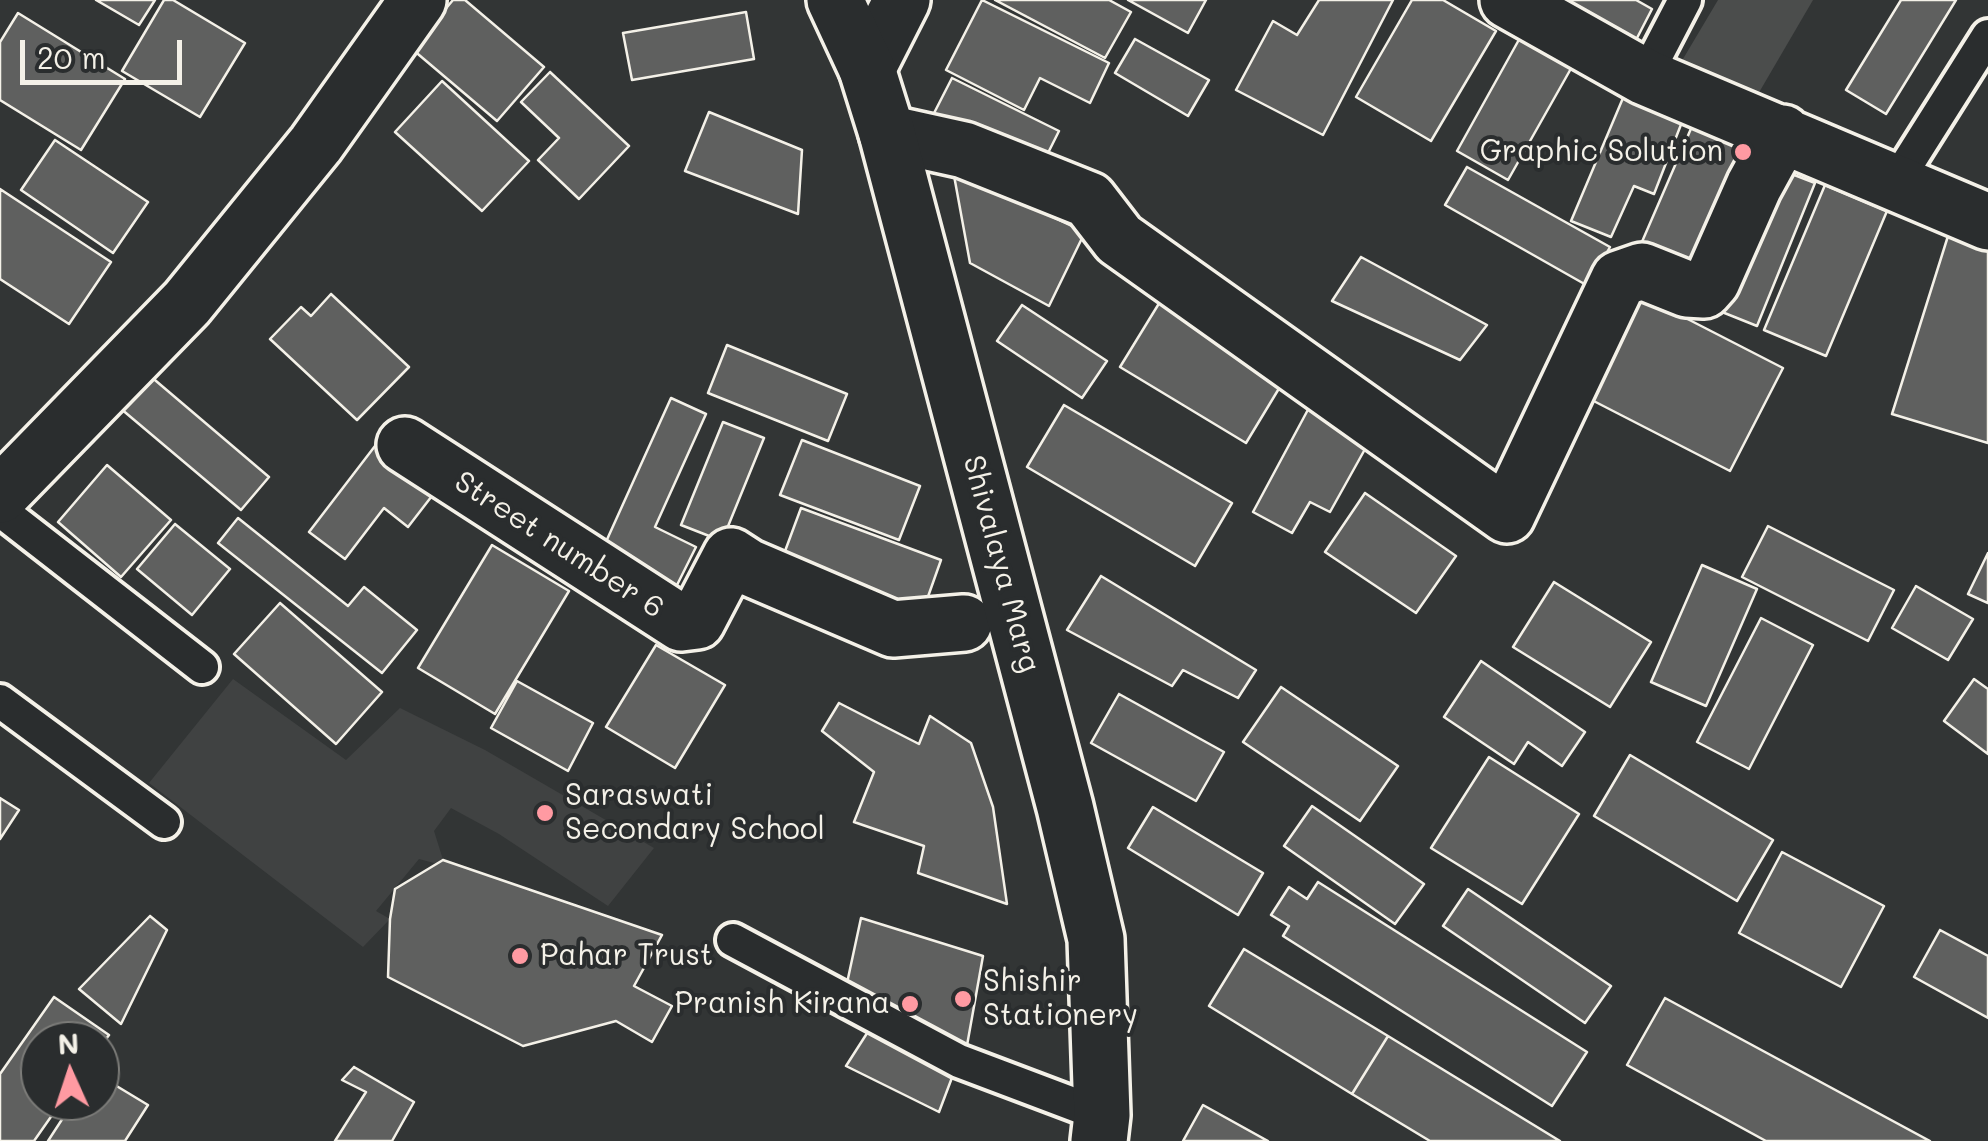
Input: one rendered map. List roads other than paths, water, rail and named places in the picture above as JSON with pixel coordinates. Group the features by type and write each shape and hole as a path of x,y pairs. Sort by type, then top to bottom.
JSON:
{"street":[{"path":"0,495 188,303 316,144 418,0"},
{"name":"Shivalaya Marg","path":"835,0 867,69 887,133 1065,807 1096,939 1100,1128"},
{"path":"867,69 902,0"},
{"path":"1508,0 1645,77 1988,222"},
{"path":"887,133 964,150 1089,200 1118,239 1507,515 1619,279 1642,271 1687,289 1704,290 1712,281 1754,186 1784,133"},
{"name":"Street number 6","path":"405,445 681,623 697,621 730,556 894,630 964,623"}],"lane":[{"path":"1645,77 1685,0"},
{"path":"1894,184 1988,36"},
{"path":"0,510 202,666"},
{"path":"0,702 164,822"},
{"path":"733,940 959,1061 1100,1128"}],"place":[{"name":"Graphic Solution","path":"1743,152"},
{"name":"Saraswati Secondary School","path":"545,813"},
{"name":"Pahar Trust","path":"520,956"},
{"name":"Shishir Stationery","path":"963,999"},
{"name":"Pranish Kirana","path":"910,1004"}]}
